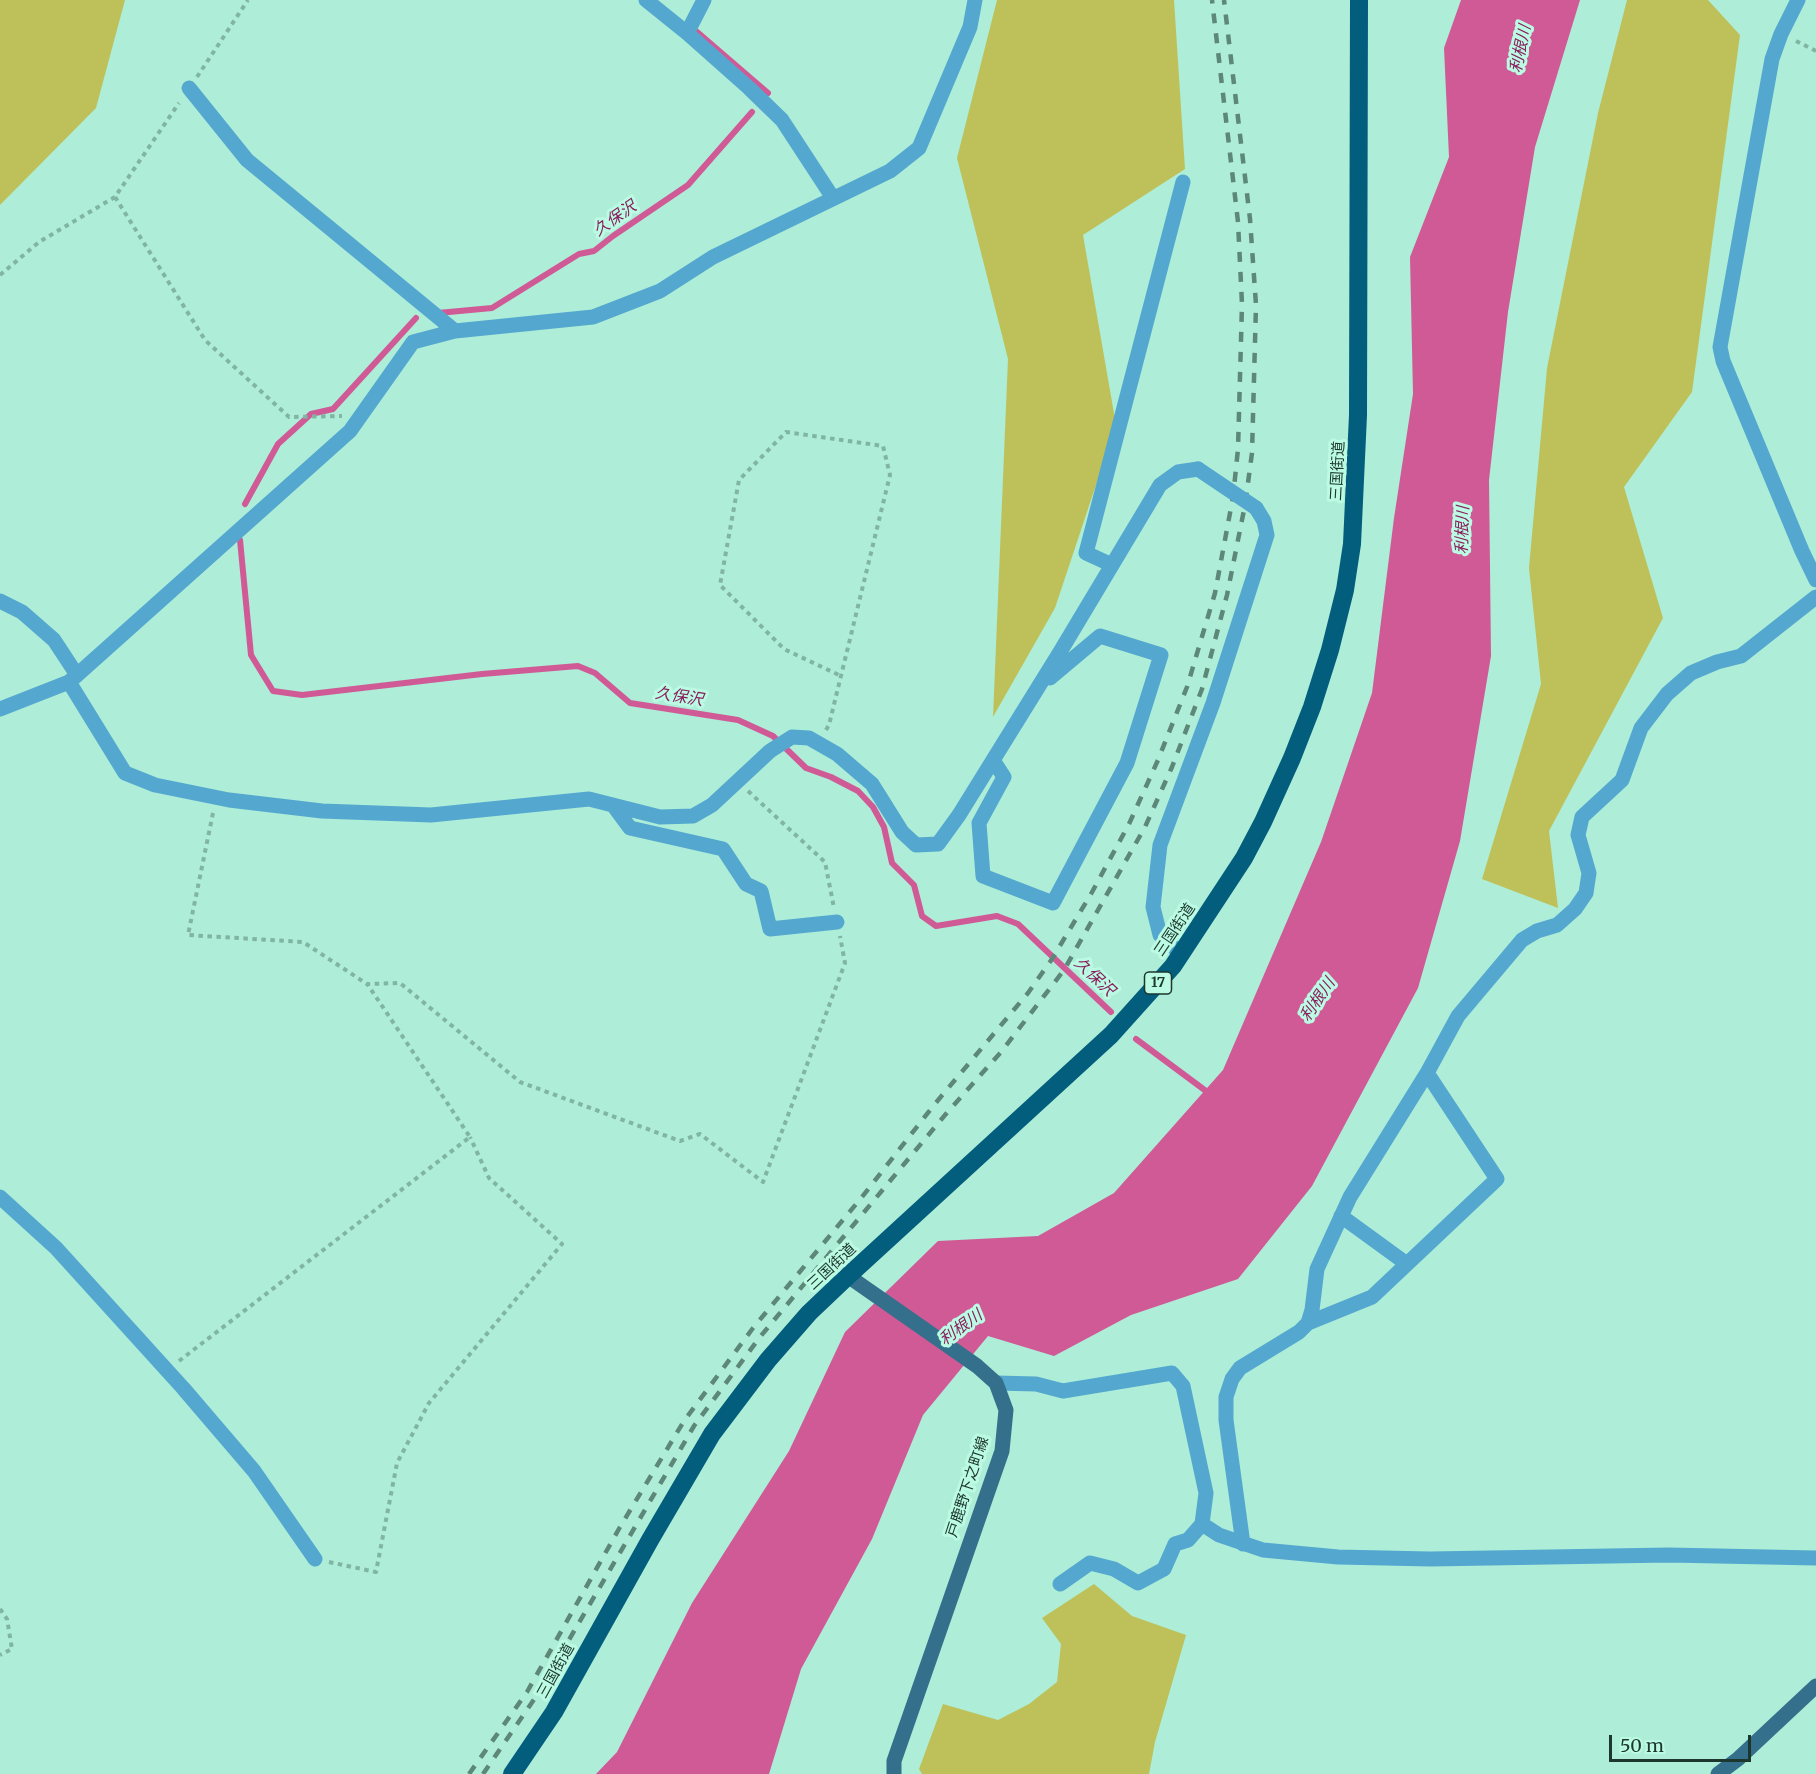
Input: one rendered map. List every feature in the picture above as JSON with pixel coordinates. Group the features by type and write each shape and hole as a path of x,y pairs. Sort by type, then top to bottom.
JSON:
{"highway":[{"name":"三国街道","path":"512,1774 554,1712 712,1434 768,1360 809,1313 848,1276 1111,1035 1173,966 1244,858 1263,822 1312,707 1330,650 1345,590 1352,544 1358,415 1359,0"}],"main road":[{"name":"戸鹿野下之町線","path":"848,1276 977,1366 996,1383 1006,1410 1002,1451 894,1761 894,1774"},
{"path":"1718,1774 1738,1759 1816,1686"}],"street":[{"path":"646,0 687,33 782,120 833,198"},
{"path":"687,33 704,0"},
{"path":"0,709 73,678 350,431 413,342 455,331 593,317 660,291 713,257 890,171 919,148 970,27 975,0"},
{"path":"1798,0 1781,34 1772,59 1720,347 1723,361 1816,580"},
{"path":"189,88 247,160 455,331"},
{"path":"1112,565 1086,553 1183,182"},
{"path":"0,602 22,612 54,640 125,773 155,785 217,797 322,811 431,815 589,799 660,817 693,816 712,805 770,751 792,737 809,738 837,754 872,784 902,832 916,845 938,844 959,815 1160,485 1178,472 1198,469 1256,508 1264,520 1267,535 1213,703 1160,845 1153,907 1160,935 1181,954"},
{"path":"1308,1323 1312,1310 1317,1269 1350,1197 1427,1073 1458,1016 1522,940 1537,931 1557,925 1575,909 1586,893 1589,873 1578,835 1582,818 1623,780 1641,728 1667,694 1691,673 1717,662 1741,656 1816,597"},
{"path":"993,760 1004,777 979,823 983,876 1053,903 1127,763 1161,655 1100,636 1038,687"},
{"path":"613,805 630,828 723,849 746,884 761,891 770,929 837,922"},
{"path":"1243,1544 1226,1420 1226,1397 1232,1379 1240,1368 1299,1332 1308,1323 1372,1297 1497,1179 1427,1073"},
{"path":"0,1197 56,1248 167,1371 254,1472 315,1559"},
{"path":"1341,1216 1407,1264"},
{"path":"996,1383 1036,1384 1063,1391 1173,1373 1183,1386 1206,1493 1202,1524 1188,1540 1175,1544 1164,1569 1138,1583 1114,1569 1090,1563 1060,1584"},
{"path":"1202,1524 1219,1535 1263,1550 1338,1557 1430,1559 1669,1555 1816,1558"}],"path":[{"path":"0,275 39,242 115,197 248,0"},
{"path":"1781,34 1816,51"},
{"path":"115,197 205,340 289,417 361,416"},
{"path":"818,744 829,725 841,676 890,475 883,446 786,432 739,480 720,585 784,649 841,676"},
{"path":"367,984 400,983 520,1082 680,1140 700,1134 764,1182 845,963 825,862 737,782"},
{"path":"217,797 188,935 303,942 367,984 470,1137 489,1179 562,1245 429,1403 397,1463 376,1572 315,1559"},
{"path":"167,1371 470,1137"},
{"path":"0,1609 7,1619 12,1649 0,1654"}],"shaded area":[{"path":"0,0 125,0 96,108 0,205"},
{"path":"997,0 1174,0 1185,169 1083,235 1116,425 1055,608 993,717 1008,359 957,158"},
{"path":"1627,0 1708,0 1740,35 1692,392 1624,487 1663,618 1549,831 1558,908 1482,879 1541,684 1529,568 1547,368 1598,113"},
{"path":"1094,1584 1132,1616 1186,1635 1155,1742 1149,1774 922,1774 919,1769 943,1704 998,1720 1029,1704 1057,1682 1061,1644 1042,1618"}],"water":[{"name":"利根川","path":"1461,0 1580,0 1535,147 1508,312 1489,480 1491,656 1460,841 1418,988 1312,1186 1238,1279 1131,1315 1054,1356 988,1336 923,1415 872,1539 801,1669 769,1774 596,1774 617,1752 692,1603 789,1451 845,1332 938,1241 1038,1236 1114,1193 1223,1070 1321,842 1372,693 1394,518 1413,394 1410,257 1449,157 1444,48"}],"waterway":[{"name":"久保沢","path":"696,31 768,93"},
{"name":"久保沢","path":"438,313 492,308 579,254 594,251 688,185 752,112"},
{"name":"久保沢","path":"245,504 278,444 311,414 333,409 416,318"},
{"name":"久保沢","path":"240,540 251,655 273,691 302,695 482,674 578,666 595,673 630,703 738,720 773,736 806,768 831,777 858,791 873,807 884,827 892,863 914,885 922,916 936,926 997,916 1018,924 1111,1012"},
{"name":"久保沢","path":"1136,1039 1210,1094"}],"railway":[{"path":"469,1774 527,1692 620,1527 684,1421 753,1328 1028,993 1052,959 1129,824 1158,760 1187,687 1215,593 1233,497 1238,449 1242,304 1238,222 1212,0"},
{"path":"483,1774 535,1698 694,1426 760,1337 945,1115 1001,1052 1064,970 1145,827 1172,767 1202,689 1227,595 1245,505 1252,453 1256,305 1250,219 1224,0"}]}
